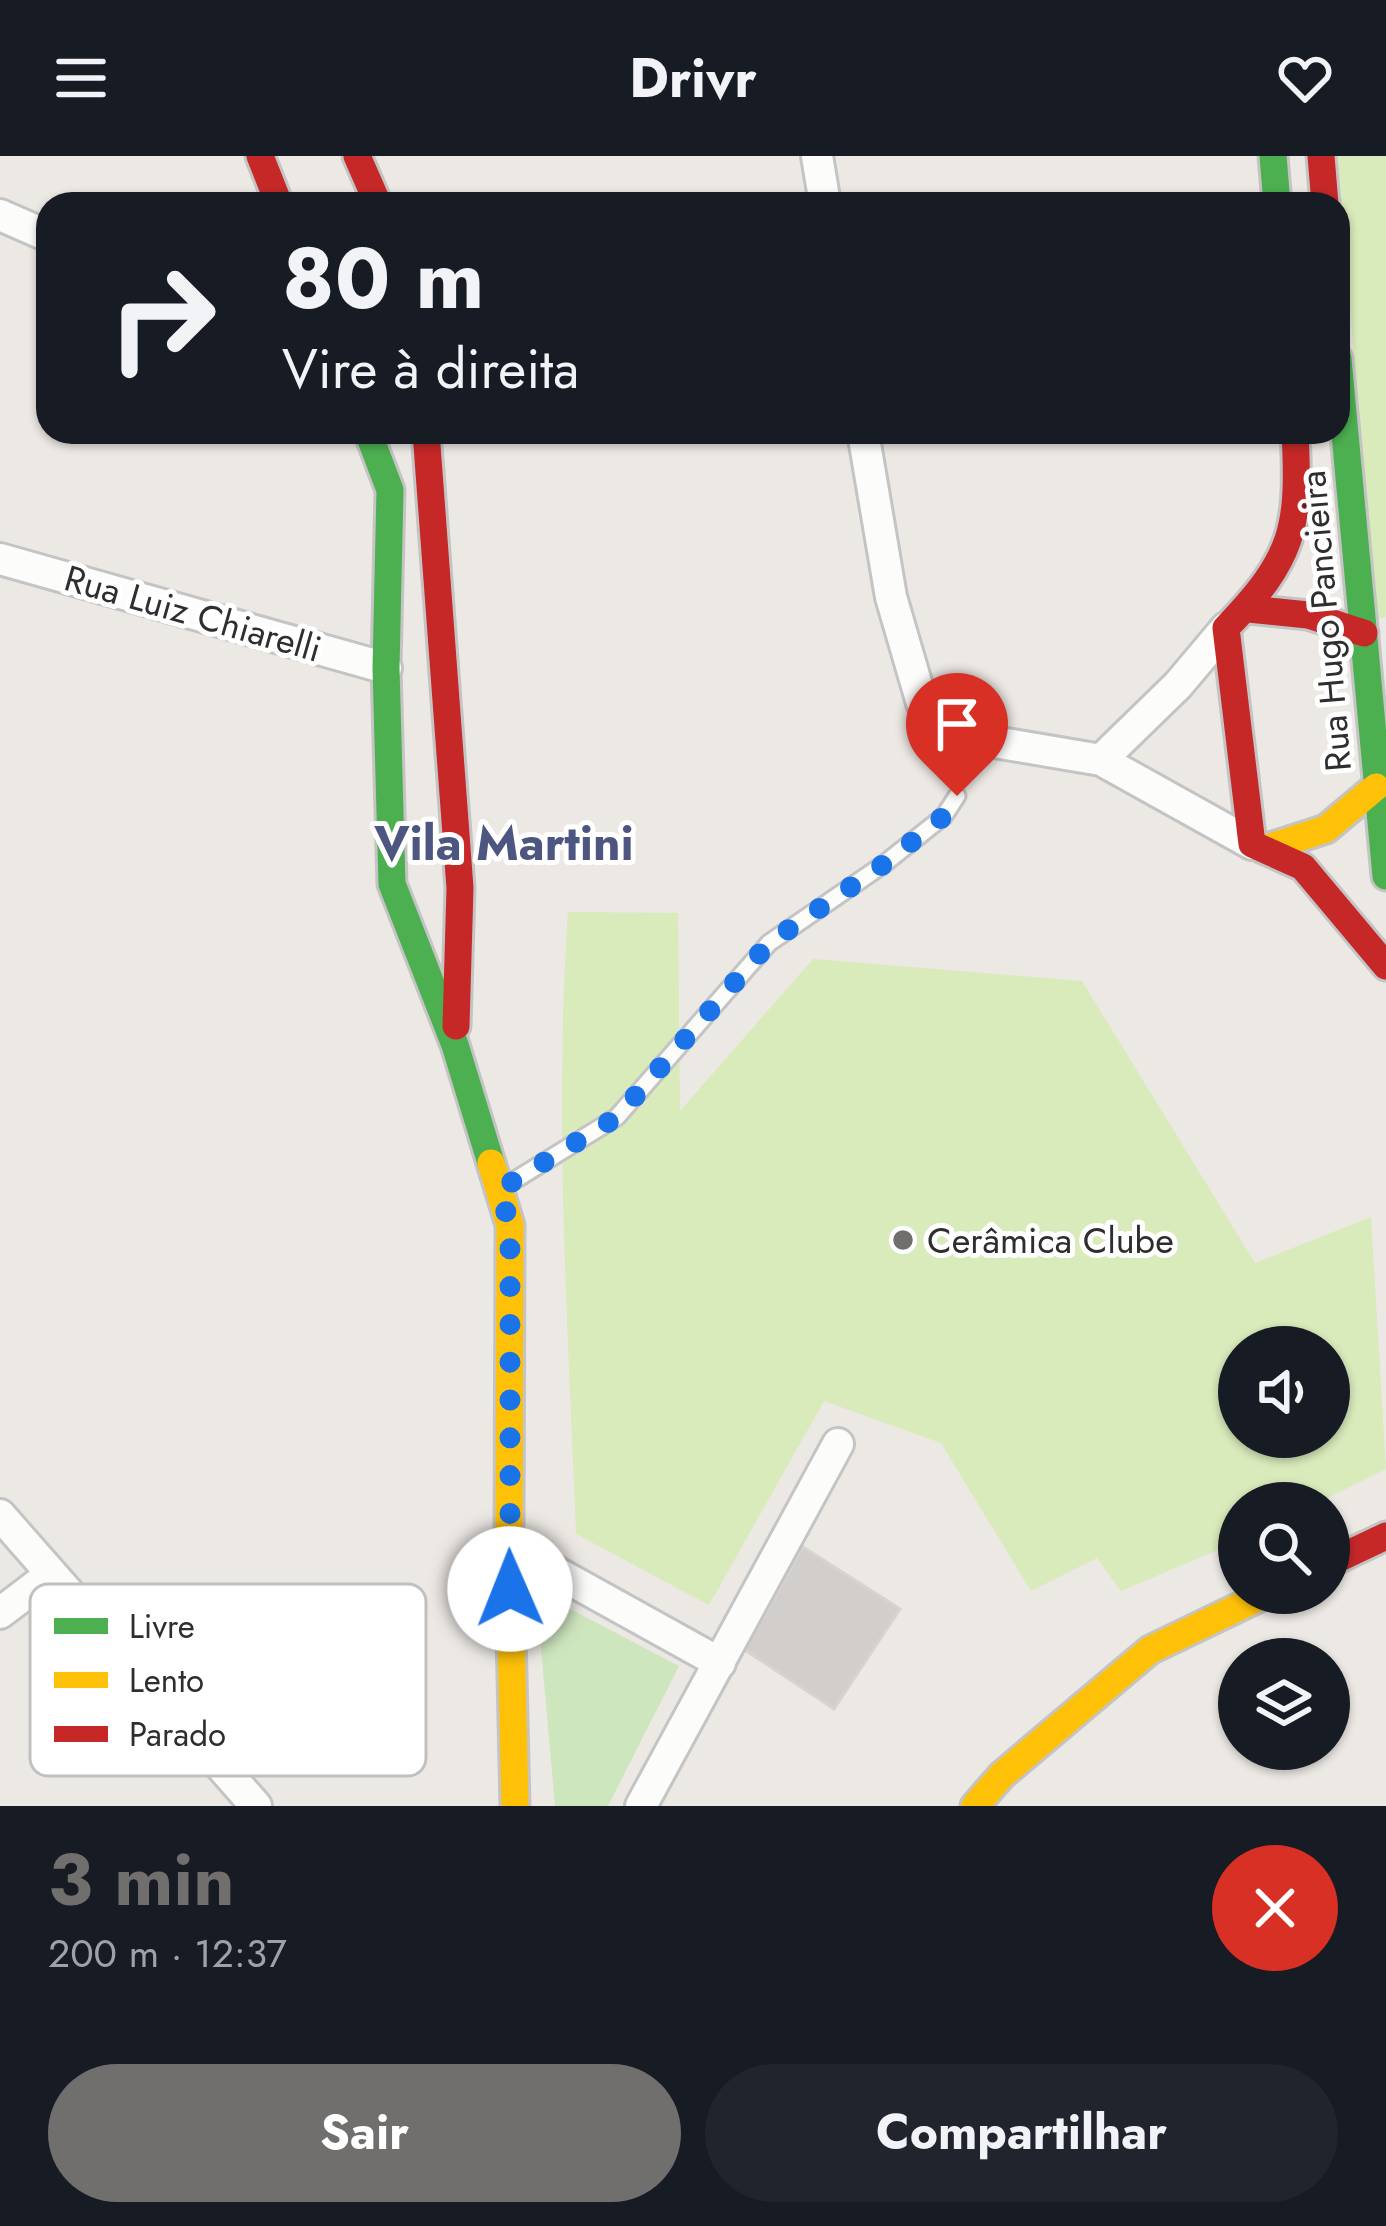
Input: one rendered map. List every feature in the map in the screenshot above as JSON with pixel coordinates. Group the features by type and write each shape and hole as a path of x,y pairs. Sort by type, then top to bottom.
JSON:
{"street":[{"path":"260,156 274,192"},
{"path":"357,156 373,192"},
{"path":"817,156 823,192"},
{"path":"1274,156 1276,192"},
{"path":"1321,156 1324,192"},
{"path":"0,215 36,231"},
{"path":"373,444 390,490 386,668 392,884 455,1045 510,1225 509,1546 515,1806"},
{"path":"427,444 460,888 455,1045"},
{"path":"865,444 891,597 922,703 982,740 1101,760 1303,867 1386,966"},
{"path":"1101,760 1178,685 1282,564 1296,530 1296,444"},
{"name":"Rua Hugo Pancieira","path":"1350,444 1375,632 1376,788 1386,876"},
{"name":"Rua Luiz Chiarelli","path":"0,559 386,668"},
{"path":"1238,619 1282,608 1375,632"},
{"path":"1238,619 1258,846"},
{"path":"1258,846 1309,839 1336,826 1376,788"},
{"path":"641,1806 838,1444"},
{"path":"0,1515 58,1584"},
{"path":"1350,1553 1386,1536"},
{"path":"509,1546 720,1664"},
{"path":"38,1584 50,1575"},
{"path":"0,1613 30,1590"},
{"path":"975,1806 1002,1775 1150,1650 1225,1614"},
{"path":"229,1776 256,1806"}],"lane":[{"path":"499,1190 617,1117 769,943 899,852 944,816 957,796"}],"green space":[{"path":"1337,156 1386,156 1386,617 1376,619 1350,310 1350,192 1340,192"},
{"name":"Cerâmica Clube","path":"568,912 678,913 680,1111 813,959 1082,981 1255,1263 1371,1217 1386,1469 1350,1487 1350,1482 1218,1482 1218,1550 1121,1591 1097,1558 1031,1591 941,1443 824,1401 709,1605 576,1534 562,1067"},
{"path":"536,1591 679,1666 608,1806 555,1806"}],"building":[{"path":"803,1547 900,1609 834,1709 745,1650"}],"traffic: fast":[{"path":"1273,156 1276,192"},
{"path":"373,444 390,490 386,668 392,884 455,1045 491,1163"},
{"path":"1346,444 1386,876"}],"traffic: slow":[{"path":"1264,849 1326,829 1376,787"},
{"path":"491,1163 510,1225 509,1546 515,1806"},
{"path":"975,1806 1002,1775 1150,1650 1225,1614"}],"traffic: jam":[{"path":"260,156 274,192"},
{"path":"357,156 373,192"},
{"path":"1321,156 1324,192"},
{"path":"427,444 460,888 456,1026"},
{"path":"1295,444 1296,494 1288,540 1266,581 1226,628 1252,844 1303,867 1386,966"},
{"path":"1249,609 1308,615 1364,633"},
{"path":"1350,1553 1386,1536"}],"place":[{"name":"Cerâmica Clube","path":"903,1240"}],"district":[{"name":"Vila Martini","path":"504,843"}],"route":[{"path":"510,1589 510,1225 499,1190 617,1117 769,943 884,864 944,816 957,796"}]}
